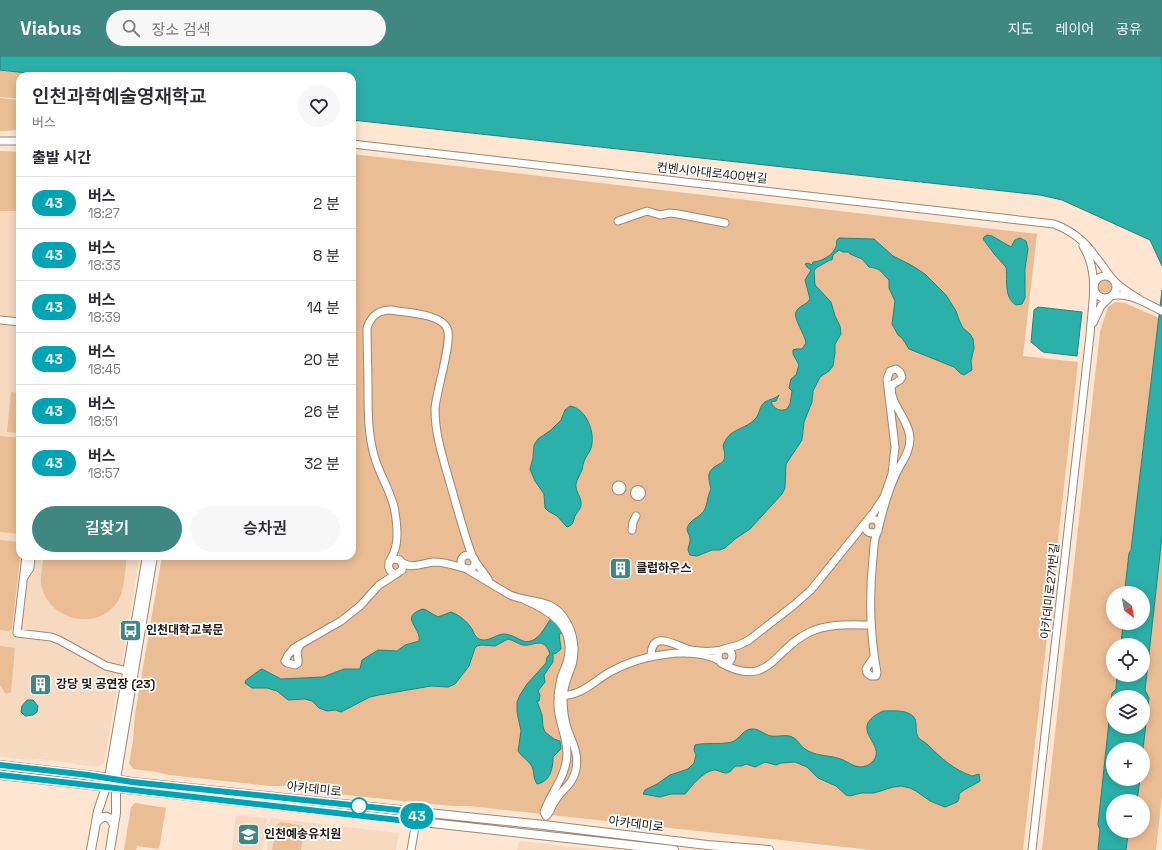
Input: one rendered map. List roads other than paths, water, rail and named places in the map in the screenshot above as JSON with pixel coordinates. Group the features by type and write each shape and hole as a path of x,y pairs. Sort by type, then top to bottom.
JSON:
{"main road":[{"path":"110,850 117,788 112,778 127,671 146,560"},
{"path":"91,850 98,811 106,787 112,778 152,560"},
{"name":"아카데미로","path":"0,765 112,778 132,782 418,812 706,847 769,850"},
{"name":"아카데미로","path":"0,775 674,850"},
{"path":"96,822 107,816 111,819 114,825"}],"street":[{"path":"0,141 16,141"},
{"name":"컨벤시아대로400번길","path":"356,144 1045,222 1069,230 1079,239"},
{"path":"618,221 647,211 660,215 670,213 725,223"},
{"path":"1079,239 1095,255 1114,280 1116,289 1101,306 1094,321 1090,335"},
{"path":"1079,239 1091,263 1094,275 1090,335"},
{"path":"1142,301 1124,295 1103,298 1096,293 1094,288 1096,281 1101,277 1108,276 1142,301 1162,311"},
{"path":"379,585 394,552 397,528 395,512 390,495 375,461 368,420 368,328 371,318 385,310 432,317 440,320 447,330 448,341 436,398 436,425 439,447 468,547 474,559 491,582"},
{"path":"0,320 16,322"},
{"name":"아카데미로271번길","path":"1032,850 1090,335"},
{"path":"651,657 654,646 658,642 664,640 670,641 687,649 709,652 736,646 754,636 803,598 819,580 871,531 897,472 908,452 910,444 909,428 892,394 892,385 902,377 900,372 896,369 890,371 887,379 895,447 894,467 884,497 865,525 871,531"},
{"path":"632,530 633,522 636,516"},
{"path":"867,521 871,519 876,520 871,531 871,625 874,657"},
{"path":"462,564 468,547"},
{"path":"389,564 391,571 396,574 403,568 394,552"},
{"path":"389,564 393,559 406,565 435,562 474,566 474,559 470,555 462,564"},
{"path":"25,560 16,633 51,637 106,666 127,671"},
{"path":"23,578 30,568 31,560"},
{"path":"462,564 510,595 554,612 566,627 569,652 560,680 561,696 564,716 577,752 577,762 575,775 571,784 557,797 550,813 546,816 544,812 547,803 561,778 566,761 566,746 559,717 561,696"},
{"path":"300,645 341,621 360,606 379,585 415,565"},
{"path":"561,696 576,694 598,679 621,667 651,657 671,654 695,654 708,656 736,670 754,671 768,666 775,661 792,643 814,630 836,626 871,625"},
{"path":"736,646 732,650 731,665 736,670"},
{"path":"723,649 729,650 732,657"},
{"path":"720,662 718,655 723,649"},
{"path":"720,662 728,663 732,657"},
{"path":"566,761 577,762"},
{"path":"561,778 571,784"},
{"path":"411,850 418,812"}],"water":[{"path":"0,56 1162,56 1162,266 1150,240 1062,200 1040,195 356,120 356,72 18,72 0,70"},
{"path":"987,235 992,236 1011,247 1015,240 1020,238 1026,241 1028,249 1025,269 1025,298 1022,304 1016,305 1009,297 1006,267 983,239"},
{"path":"839,238 874,239 893,256 925,274 946,295 956,311 963,328 973,339 974,348 971,361 972,370 964,375 954,367 909,349 902,338 898,335 892,324 895,301 889,288 889,280 881,271 869,267 862,259 850,254 849,252 839,250 833,255 832,260 816,268 814,271 815,285 831,302 840,326 841,334 835,344 833,366 829,371 820,377 813,391 812,402 804,422 802,440 786,464 785,488 782,494 750,529 725,548 720,550 712,550 697,556 690,555 688,550 690,540 687,527 692,521 703,513 711,489 709,474 714,467 723,461 725,453 723,446 729,435 752,422 765,402 779,395 776,401 771,402 776,408 784,410 787,409 790,404 792,391 789,388 791,379 796,375 799,365 793,354 793,350 802,349 806,343 804,335 796,319 797,310 810,299 805,280 811,270 805,264 808,263 812,265 813,262 820,261 830,255"},
{"path":"1162,290 1162,536 1150,645 1150,638 1122,638 1122,630 1150,630 1150,586 1125,586 1129,553 1131,550"},
{"path":"1038,307 1082,312 1077,356 1043,352 1031,342 1034,310"},
{"path":"570,406 581,411 585,416 591,429 592,442 591,449 584,460 582,470 576,484 576,490 581,506 572,524 567,527 557,516 545,508 544,494 535,481 530,469 534,445 538,439 551,430 561,420 565,410"},
{"path":"423,609 438,617 451,612 457,615 468,623 476,637 482,640 506,634 523,641 533,640 537,638 552,617 564,633 559,634 561,649 555,654 553,653 553,662 544,675 545,682 538,691 540,695 539,701 537,701 542,715 543,727 545,732 554,739 560,741 561,749 553,757 550,774 545,781 537,784 532,767 518,751 521,731 517,712 517,702 527,684 546,663 547,657 550,654 548,648 541,643 523,645 508,639 495,646 477,646 469,666 455,684 448,687 431,686 370,697 341,712 335,710 327,711 319,708 312,701 305,699 288,700 277,691 267,688 252,688 245,683 246,680 262,669 281,679 323,677 344,669 360,669 362,660 378,650 397,651 405,645 419,641 419,636 413,623 412,616 416,612"},
{"path":"1116,682 1146,682 1145,690 1115,690"},
{"path":"27,700 33,700 38,706 37,712 33,715 25,716 21,712 22,706"},
{"path":"883,711 900,711 913,716 916,721 919,738 943,759 959,770 972,776 979,774 980,781 959,794 959,799 957,802 945,807 930,801 910,788 901,786 874,793 861,793 850,796 846,795 836,786 818,778 807,767 795,762 776,765 765,762 755,767 746,764 736,766 727,773 714,770 710,771 698,780 685,794 671,794 660,797 643,794 645,790 670,775 688,769 694,763 696,755 694,750 695,745 732,742 749,729 757,730 771,736 790,736 796,739 805,749 813,753 841,759 854,766 862,767 869,765 876,755 876,749 867,730 868,724 872,718"},
{"path":"1108,734 1145,734 1144,742 1107,742"},
{"path":"1106,750 1106,786 1139,786 1138,794 1106,794 1106,838 1128,838 1126,850 1098,850 1100,830 1098,825"}],"place":[{"name":"클럽하우스","path":"621,568"},
{"name":"인천대학교북문","path":"131,630"},
{"name":"강당 및 공연장 (23)","path":"41,684"},
{"name":"인천예송유치원","path":"249,834"}]}
